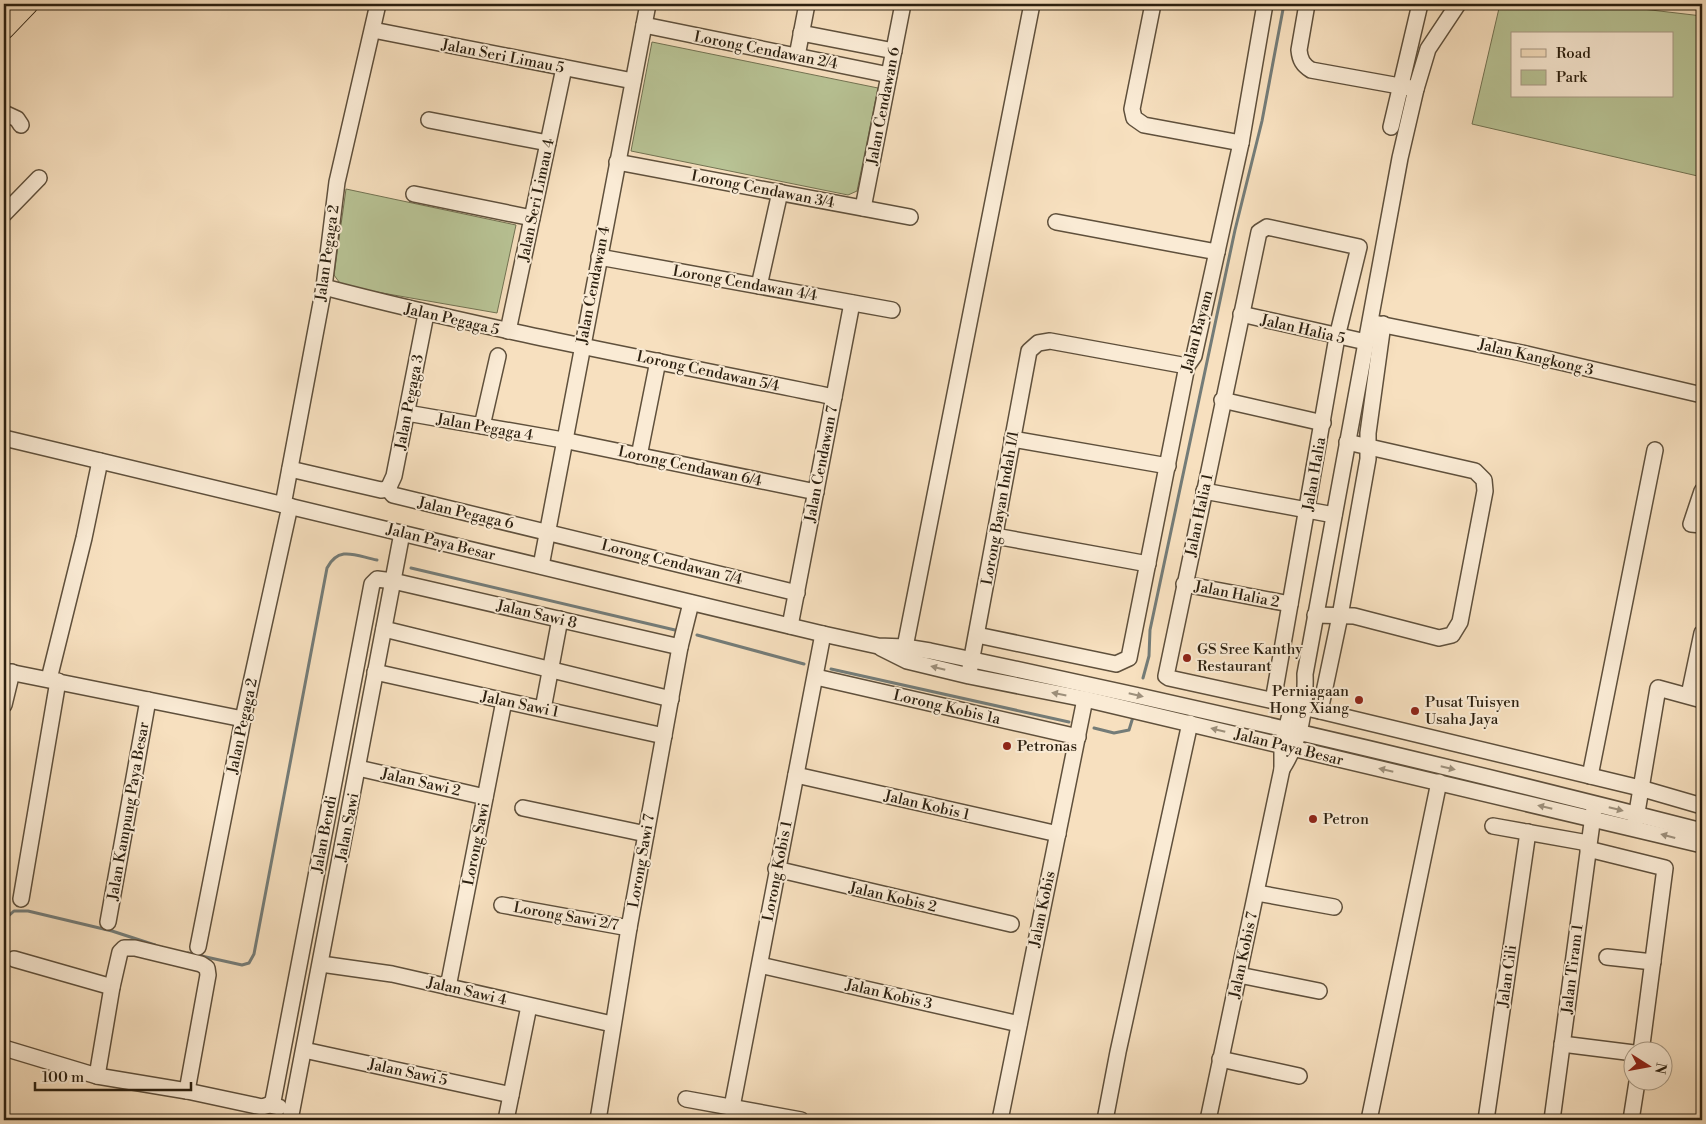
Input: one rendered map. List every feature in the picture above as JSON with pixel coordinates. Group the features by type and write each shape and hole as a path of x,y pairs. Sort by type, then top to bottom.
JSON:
{"main road":[{"path":"4,29 28,4"}],"street":[{"name":"Jalan Pegaga 2","path":"198,947 287,505 290,469 324,287 337,182 378,4"},
{"name":"Jalan Cendawan 4","path":"541,566 648,4"},
{"path":"797,56 807,4"},
{"name":"Jalan Cendawan 6","path":"863,208 903,4"},
{"path":"906,647 1032,4"},
{"path":"1153,4 1132,109 1134,118 1144,125 1241,144"},
{"name":"Jalan Bayam","path":"1094,660 1116,664 1129,658 1187,366 1194,356 1241,144 1266,4"},
{"path":"1307,4 1299,50 1304,65 1311,70 1416,89"},
{"path":"1391,128 1420,4"},
{"path":"1320,711 1340,616 1368,459 1368,433 1376,323 1400,158 1416,89 1428,49 1458,4"},
{"name":"Lorong Cendawan 2/4","path":"644,25 889,74"},
{"name":"Jalan Seri Limau 5","path":"373,30 633,81"},
{"path":"801,33 894,51"},
{"name":"Jalan Seri Limau 4","path":"508,331 564,68"},
{"path":"4,113 17,119 21,125"},
{"path":"429,120 548,143"},
{"name":"Lorong Cendawan 3/4","path":"617,162 910,217"},
{"path":"4,214 39,178"},
{"path":"759,286 780,192"},
{"path":"414,194 532,218"},
{"path":"1056,222 1217,252"},
{"name":"Jalan Halia 1","path":"1359,248 1262,228 1259,232 1222,400 1166,676 1640,788 1702,806"},
{"name":"Jalan Halia","path":"1273,701 1308,511 1337,337 1359,248"},
{"name":"Lorong Cendawan 4/4","path":"599,257 892,310"},
{"name":"Jalan Pegaga 5","path":"324,287 426,314 582,345"},
{"name":"Jalan Cendawan 7","path":"790,626 852,303"},
{"name":"Jalan Pegaga 3","path":"388,489 394,476 426,314"},
{"name":"Jalan Halia 5","path":"1241,314 1366,342"},
{"name":"Jalan Kobis 7","path":"1208,1120 1280,779 1305,674 1366,342 1376,323"},
{"name":"Jalan Kangkong 3","path":"1376,323 1702,395"},
{"name":"Lorong Bayan Indah 1/1","path":"969,676 1029,352 1038,343 1050,341 1187,366"},
{"name":"Lorong Cendawan 5/4","path":"582,345 834,397"},
{"path":"482,426 498,356"},
{"path":"639,456 658,361"},
{"path":"1222,400 1323,423"},
{"name":"Jalan Pegaga 4","path":"407,413 564,440"},
{"name":"Jalan Paya Besar","path":"4,438 823,634 878,646 906,647 972,660 1087,691 1190,723 1289,747 1439,782 1593,811"},
{"path":"1012,439 1168,466"},
{"name":"Lorong Cendawan 6/4","path":"564,440 816,492"},
{"path":"1315,614 1354,616 1439,638 1452,635 1460,622 1485,491 1484,480 1475,471 1347,442"},
{"path":"1590,776 1655,450"},
{"path":"21,899 53,680 100,461"},
{"name":"Jalan Pegaga 6","path":"290,469 381,490 388,489 393,495 547,532"},
{"path":"1204,491 1334,515"},
{"path":"1697,524 1702,492"},
{"name":"Lorong Cendawan 7/4","path":"547,532 797,593"},
{"name":"Jalan Sawi","path":"291,1115 402,533"},
{"path":"995,536 1148,564"},
{"name":"Jalan Bendi","path":"269,1105 272,1101 294,994 367,604 372,584 377,580 393,581"},
{"name":"Jalan Sawi 8","path":"393,581 680,647"},
{"name":"Jalan Halia 2","path":"1184,584 1290,604"},
{"name":"Lorong Sawi 7","path":"598,1120 629,928 680,647 691,603"},
{"path":"543,709 560,619"},
{"path":"384,629 671,699"},
{"path":"1635,821 1658,688 1696,697 1702,633"},
{"name":"Lorong Kobis 1","path":"732,1108 760,965 776,869 816,677 823,634"},
{"path":"977,635 1094,660"},
{"name":"Jalan Paya Besar","path":"878,646 907,661 969,676 1087,691 1292,732 1593,811 1635,821 1702,831"},
{"name":"Jalan Kobis","path":"1000,1120 1018,1024 1094,660"},
{"path":"4,704 8,671 244,719"},
{"name":"Jalan Sawi 1","path":"376,672 664,736"},
{"name":"Lorong Kobis 1a","path":"816,677 1078,737"},
{"name":"Jalan Kampung Paya Besar","path":"108,922 148,700"},
{"name":"Lorong Sawi","path":"448,988 504,701"},
{"path":"1106,1120 1120,1042 1190,723"},
{"name":"Jalan Sawi 2","path":"358,768 485,797"},
{"name":"Jalan Kobis 1","path":"796,775 1058,834"},
{"path":"1369,1120 1439,782"},
{"path":"522,808 646,834"},
{"name":"Jalan Tiram 1","path":"1552,1120 1593,811"},
{"name":"Jalan Paya Besar","path":"1635,821 1702,845"},
{"path":"1493,826 1588,846 1665,868 1642,1042"},
{"name":"Jalan Cili","path":"1486,1120 1528,832"},
{"name":"Jalan Kobis 2","path":"776,869 1011,924"},
{"path":"1257,892 1334,907"},
{"name":"Lorong Sawi 2/7","path":"502,905 629,928"},
{"path":"97,1076 120,952 124,948 135,948 201,964 207,968 208,975 187,1091"},
{"path":"1606,957 1653,962"},
{"path":"14,959 112,987"},
{"name":"Jalan Sawi 4","path":"321,964 392,974 612,1024"},
{"name":"Jalan Kobis 3","path":"760,965 1018,1024"},
{"path":"1239,975 1319,991"},
{"path":"506,1120 529,1006"},
{"path":"1562,1044 1624,1052"},
{"path":"4,1048 97,1076 187,1091 262,1108 269,1105 291,1115"},
{"name":"Jalan Sawi 5","path":"304,1050 511,1095"},
{"path":"1220,1059 1299,1076"},
{"path":"1631,1120 1635,1092"},
{"path":"686,1099 800,1120"}],"green space":[{"path":"1500,4 1600,4 1702,16 1702,177 1472,124"},
{"path":"652,42 878,88 857,191 848,195 631,151"},
{"path":"346,189 516,225 497,313 342,286 334,275"}],"waterway":[{"path":"1143,678 1149,656 1150,630 1235,230 1262,121 1284,4"},
{"path":"188,953 242,965 249,963 254,954 327,568 337,556 343,554 377,560"},
{"path":"411,568 675,630"},
{"path":"697,635 804,664"},
{"path":"831,669 1069,722"},
{"path":"1094,728 1114,733 1129,730 1133,717"},
{"path":"4,920 14,911 28,911 112,931 155,945"}],"place":[{"name":"GS Sree Kanthy Restaurant","path":"1187,658"},
{"name":"Perniagaan Hong Xiang","path":"1359,700"},
{"name":"Pusat Tuisyen Usaha Jaya","path":"1415,711"},
{"name":"Petronas","path":"1007,746"},
{"name":"Petron","path":"1313,819"}]}
